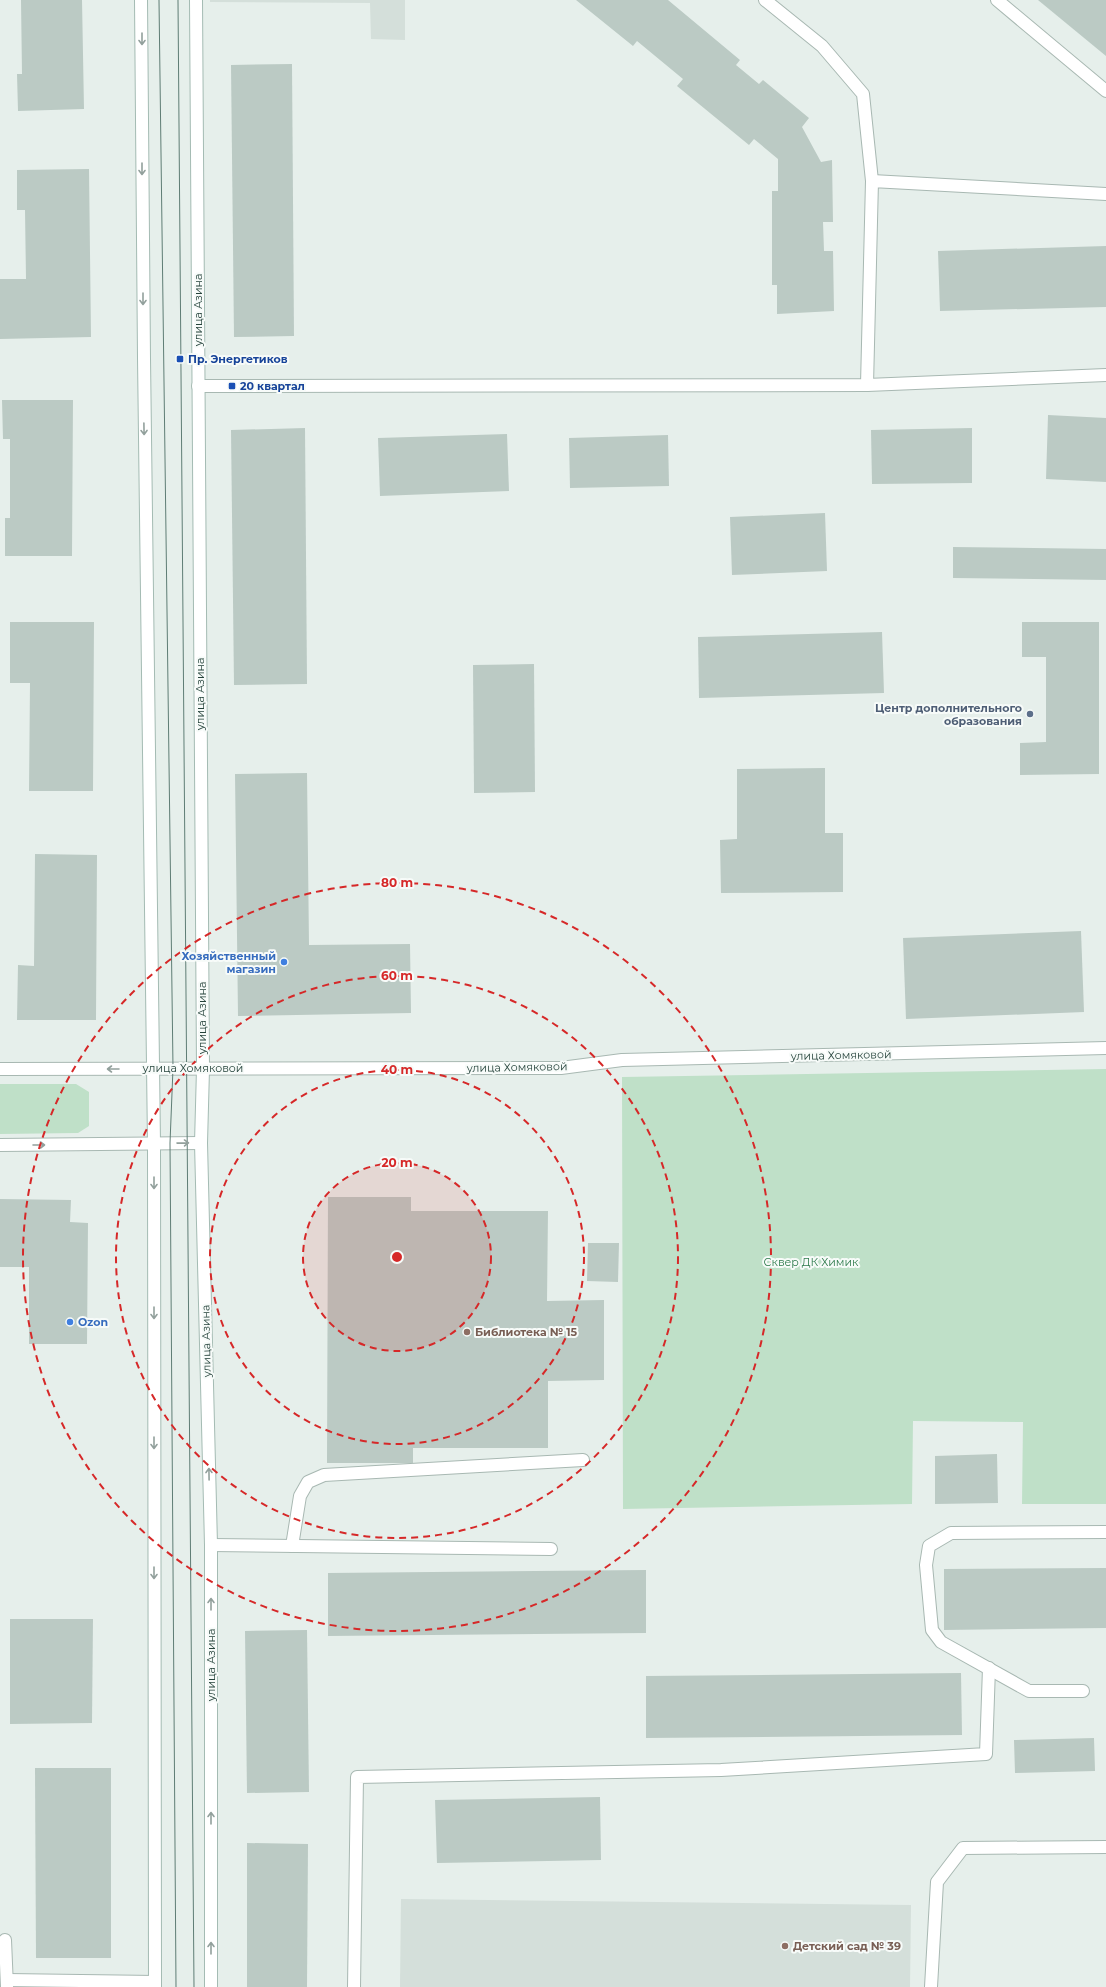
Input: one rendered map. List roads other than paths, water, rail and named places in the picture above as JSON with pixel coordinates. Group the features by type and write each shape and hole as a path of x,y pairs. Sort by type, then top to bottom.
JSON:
{"main road":[{"path":"5,1940 7,1984 155,1984 154,1144 141,0"},
{"name":"улица Азина","path":"196,0 203,1068 201,1143 211,1545 212,1987"},
{"path":"765,0 822,46 863,94 872,182 867,385"},
{"path":"997,0 1106,91"},
{"path":"872,182 1106,194"},
{"path":"198,386 867,385 1106,376"},
{"name":"улица Хомяковой","path":"0,1069 561,1068 622,1060 1106,1048"},
{"path":"0,1145 201,1143"},
{"path":"292,1546 300,1496 308,1482 324,1474 583,1460"},
{"path":"1083,1691 1029,1691 941,1642 932,1630 926,1564 929,1546 951,1533 1106,1532"},
{"path":"211,1545 551,1548"},
{"path":"354,1987 357,1777 721,1770 986,1754 989,1668"},
{"path":"931,1987 937,1882 963,1848 1106,1847"}],"tram line":[{"path":"159,0 173,1068 170,1143 176,1987"},
{"path":"178,0 194,1987"}],"place":[{"name":"Пр. Энергетиков","path":"180,359"},
{"name":"20 квартал","path":"232,386"},
{"name":"Центр дополнительного образования","path":"1030,714"},
{"name":"Хозяйственный магазин","path":"284,962"},
{"name":"Ozon","path":"70,1322"},
{"name":"Библиотека № 15","path":"467,1332"},
{"name":"Детский сад № 39","path":"785,1946"}],"park label":[{"name":"Сквер ДК Химик","path":"811,1262"}]}
